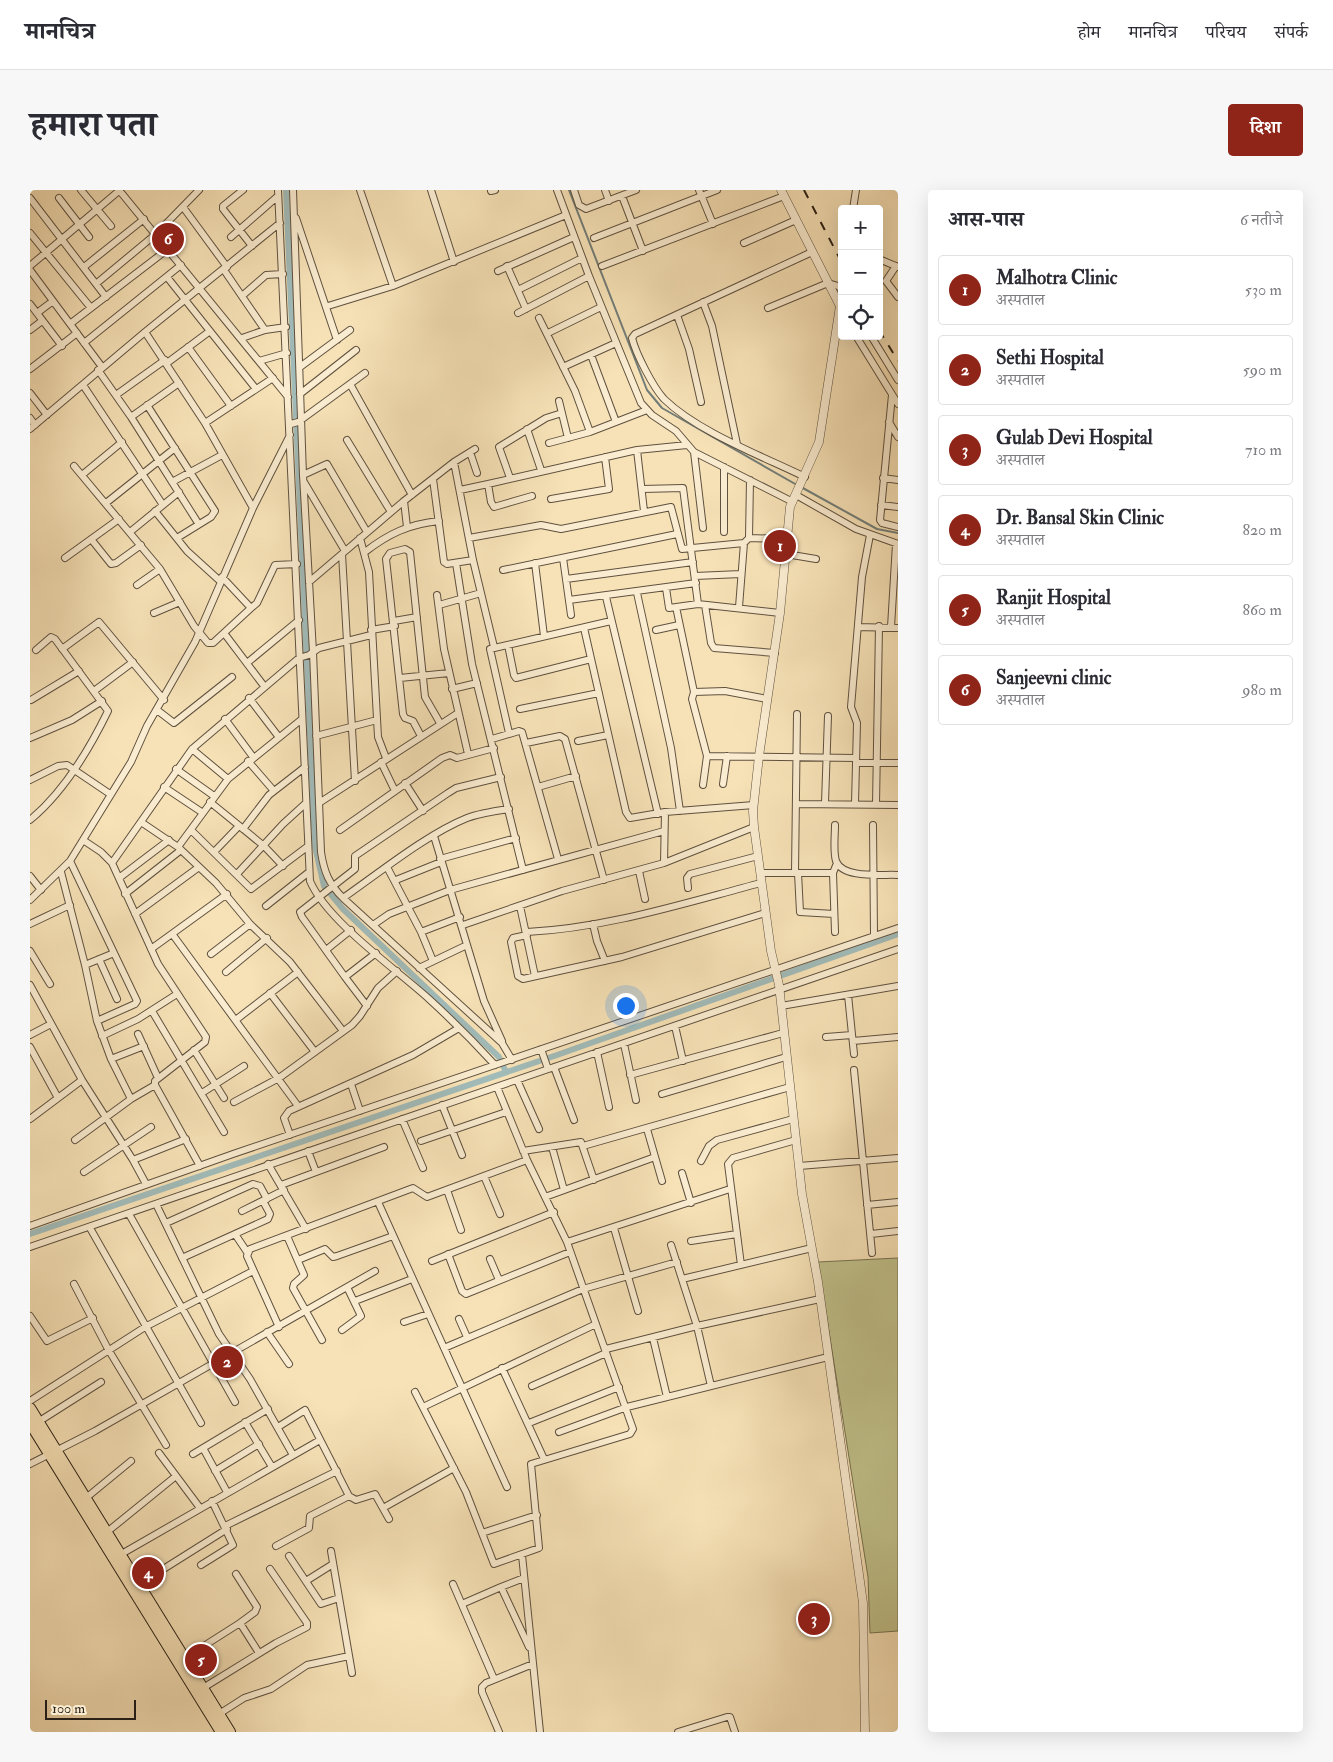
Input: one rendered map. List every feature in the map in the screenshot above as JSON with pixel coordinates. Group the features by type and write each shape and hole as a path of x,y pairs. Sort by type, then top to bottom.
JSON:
{"highway":[{"path":"30,1408 33,1426 86,1498 106,1532 117,1556 185,1658 230,1732"},
{"path":"53,1453 117,1556 221,1732"}],"street":[{"path":"81,190 111,226"},
{"path":"30,266 120,190 288,397"},
{"path":"97,282 156,234 199,190"},
{"path":"243,190 223,208 252,246"},
{"path":"30,900 61,872 70,861 131,762 143,734 164,700 199,633 253,508 296,422 300,394 300,367 293,190"},
{"path":"360,190 393,286"},
{"path":"431,190 454,262"},
{"path":"557,190 601,307 638,397 647,410 676,431 694,452 750,480 795,496 870,534 897,544 894,628 880,626 858,627"},
{"path":"574,190 582,208 609,201 633,191"},
{"path":"605,190 609,201"},
{"path":"594,238 700,193 717,190"},
{"path":"854,205 856,190"},
{"path":"231,237 278,193"},
{"path":"278,193 288,397 296,422 303,478 309,582 302,719 309,872 351,930 459,1028 504,1062"},
{"path":"700,193 713,224"},
{"path":"602,266 713,224 783,193 838,303"},
{"path":"622,196 643,251"},
{"path":"30,198 97,282 106,297"},
{"path":"59,198 89,237"},
{"path":"183,207 265,330"},
{"path":"294,212 328,306 337,340"},
{"path":"328,306 393,286 566,215"},
{"path":"84,268 144,218"},
{"path":"744,244 796,220"},
{"path":"30,418 33,427 100,369 280,223"},
{"path":"30,233 91,308"},
{"path":"498,271 574,237"},
{"path":"70,324 168,249"},
{"path":"804,480 703,426 664,398 655,386 632,341 634,335 812,252"},
{"path":"518,290 582,258"},
{"path":"883,261 897,266 886,281 898,297"},
{"path":"84,343 181,265"},
{"path":"507,266 526,309"},
{"path":"30,270 84,343 198,523"},
{"path":"242,296 266,274 283,274"},
{"path":"518,313 589,276"},
{"path":"167,277 256,389"},
{"path":"768,308 828,283 838,286"},
{"path":"36,313 53,301"},
{"path":"703,302 712,326 737,444"},
{"path":"30,304 62,346"},
{"path":"548,333 601,307"},
{"path":"677,316 690,349 701,402"},
{"path":"539,318 575,391 590,432"},
{"path":"838,320 819,442 804,480 795,496 787,538 775,653 759,756 754,805 754,827 765,913 779,988 799,1166 820,1299 863,1603 865,1732"},
{"path":"30,330 42,321"},
{"path":"242,338 265,330 286,327"},
{"path":"300,367 350,330"},
{"path":"116,395 210,331"},
{"path":"145,332 205,423 253,508"},
{"path":"30,369 62,346 76,333"},
{"path":"858,340 898,404"},
{"path":"873,340 898,380"},
{"path":"563,367 616,343"},
{"path":"188,347 231,406"},
{"path":"300,394 356,350"},
{"path":"259,361 287,353"},
{"path":"591,355 616,422"},
{"path":"877,372 891,369"},
{"path":"296,422 365,373"},
{"path":"205,423 273,378"},
{"path":"131,416 180,383"},
{"path":"350,384 412,495"},
{"path":"83,385 163,505"},
{"path":"30,393 47,415"},
{"path":"892,395 883,478 881,522 898,527"},
{"path":"559,401 568,438"},
{"path":"147,405 215,511 211,517 198,523 177,538"},
{"path":"549,443 590,432 647,410"},
{"path":"510,478 499,446 546,418 562,413"},
{"path":"889,422 898,437"},
{"path":"527,429 541,470"},
{"path":"291,433 299,620 306,656 316,736 321,852 325,892"},
{"path":"346,440 391,512"},
{"path":"82,475 122,442"},
{"path":"460,490 541,470 637,450 687,446"},
{"path":"106,503 158,459 174,448"},
{"path":"637,450 644,511"},
{"path":"309,582 404,501 454,462 472,451 477,473"},
{"path":"694,452 703,528"},
{"path":"172,482 222,455"},
{"path":"551,499 609,489 605,457"},
{"path":"454,462 473,560 494,647"},
{"path":"303,478 327,464 367,532"},
{"path":"74,466 160,569 199,633 211,644 257,603 274,565 297,564"},
{"path":"724,466 724,532"},
{"path":"303,478 344,553 350,729 355,780"},
{"path":"883,478 898,480"},
{"path":"433,479 444,562 456,563 473,560"},
{"path":"739,607 741,574 747,541 750,480"},
{"path":"488,484 491,502 494,506 532,496"},
{"path":"642,490 683,488 695,580 710,643 714,648 775,653"},
{"path":"130,532 180,492"},
{"path":"404,501 407,527"},
{"path":"881,505 898,507"},
{"path":"469,538 542,525 561,529 644,511 672,508 682,549 787,538"},
{"path":"155,511 177,538 251,608"},
{"path":"65,558 119,519"},
{"path":"365,552 384,538 407,527 439,522"},
{"path":"504,570 677,534"},
{"path":"856,804 857,723 851,707 862,577 870,534"},
{"path":"360,538 369,572 376,720 379,742 383,760 395,790"},
{"path":"91,539 108,561 114,564 141,545"},
{"path":"421,736 413,721 405,718 403,714 386,558 390,553 405,548 410,552 425,697 440,723"},
{"path":"786,554 816,559"},
{"path":"563,558 571,615"},
{"path":"566,579 693,562"},
{"path":"456,563 469,648 524,870"},
{"path":"535,563 544,636"},
{"path":"137,585 160,569"},
{"path":"569,600 637,593 695,580 741,574"},
{"path":"666,588 668,606 702,604 780,613"},
{"path":"637,593 671,748 680,812"},
{"path":"439,605 481,594"},
{"path":"437,595 448,673 468,754"},
{"path":"606,596 661,813 664,831 664,863"},
{"path":"154,613 180,602"},
{"path":"676,607 694,692 692,699 707,756 702,785"},
{"path":"112,863 176,769 192,749 264,686 306,656 417,617"},
{"path":"247,663 299,620"},
{"path":"509,733 489,653 494,647 611,621"},
{"path":"62,649 99,622 164,700"},
{"path":"656,630 679,624"},
{"path":"876,805 880,626"},
{"path":"584,628 628,816 633,819 661,813 754,805"},
{"path":"224,633 264,686"},
{"path":"30,820 46,805 74,770 108,711 51,637 36,650"},
{"path":"508,645 514,677 516,678 591,659"},
{"path":"94,691 133,662"},
{"path":"31,700 79,671"},
{"path":"400,678 448,673"},
{"path":"157,710 174,723 232,677"},
{"path":"452,688 477,684"},
{"path":"694,692 725,691 767,699"},
{"path":"520,709 599,693"},
{"path":"250,698 278,736"},
{"path":"31,735 72,720 102,701"},
{"path":"319,803 458,713"},
{"path":"797,714 796,873 800,912 834,914"},
{"path":"825,803 828,716"},
{"path":"225,719 274,791"},
{"path":"125,894 179,848 228,779 278,736 302,719"},
{"path":"316,736 350,729 376,720"},
{"path":"492,739 520,731 526,743 558,859"},
{"path":"578,741 608,735"},
{"path":"526,743 564,736 604,880"},
{"path":"340,830 405,783 447,756 457,758 494,748"},
{"path":"192,749 228,779"},
{"path":"707,756 827,756 877,763 898,763"},
{"path":"723,784 727,756"},
{"path":"30,780 63,765 74,770 110,794"},
{"path":"214,852 241,828 274,791 305,767"},
{"path":"176,769 212,799 241,828 264,846 283,866"},
{"path":"538,787 576,776"},
{"path":"367,1006 300,914 302,910 356,867 355,856 456,788 501,777"},
{"path":"405,783 423,811"},
{"path":"164,787 203,813"},
{"path":"237,874 283,824 306,803"},
{"path":"796,804 898,805"},
{"path":"343,898 434,836 471,816 509,809"},
{"path":"141,822 179,848 227,894 250,924 267,938 298,972 343,1031"},
{"path":"835,825 837,863 833,873 835,932"},
{"path":"873,825 874,936"},
{"path":"463,926 562,891 664,863 754,827"},
{"path":"191,830 249,887 253,888 307,847"},
{"path":"373,925 389,914 450,890 664,831"},
{"path":"434,836 440,860 463,926 484,1001 506,1048 504,1062"},
{"path":"396,880 440,860 516,838"},
{"path":"75,1140 156,1081 205,1042 206,1037 177,994 151,949 112,863 101,852 83,840"},
{"path":"119,878 168,840"},
{"path":"688,888 686,878 690,874 758,856"},
{"path":"70,861 137,1003 97,1021"},
{"path":"837,863 852,873 898,875"},
{"path":"134,914 199,867"},
{"path":"387,867 396,880 421,932 432,961"},
{"path":"639,871 645,899"},
{"path":"61,872 97,1021 111,1059 131,1100"},
{"path":"266,906 309,872"},
{"path":"760,873 833,873"},
{"path":"30,876 41,890"},
{"path":"761,883 626,918 527,934 513,938 510,942 518,976 523,979 605,961 765,913"},
{"path":"325,892 343,898 506,1048"},
{"path":"151,949 173,935 227,894"},
{"path":"30,924 70,905"},
{"path":"520,906 535,976"},
{"path":"421,932 460,917"},
{"path":"211,954 250,924"},
{"path":"593,924 605,961"},
{"path":"30,1226 146,1184 504,1062 542,1052 898,928"},
{"path":"326,950 351,930"},
{"path":"173,935 298,1106"},
{"path":"226,972 267,938"},
{"path":"419,968 467,945"},
{"path":"30,1247 90,1228 268,1164 624,1044 779,988 898,949"},
{"path":"30,951 50,984"},
{"path":"85,965 114,952"},
{"path":"346,977 376,953"},
{"path":"99,959 117,999"},
{"path":"234,1102 279,1078 343,1031 360,1016 378,988 397,971"},
{"path":"236,1020 298,972"},
{"path":"30,985 82,1080 134,1160 146,1184"},
{"path":"781,1006 898,986"},
{"path":"270,993 315,1052"},
{"path":"102,1036 152,1011 177,994"},
{"path":"848,995 854,1054"},
{"path":"152,1011 183,1059 224,1132"},
{"path":"30,1035 51,1024"},
{"path":"675,1026 682,1061"},
{"path":"290,1135 284,1115 298,1106 413,1055 459,1028"},
{"path":"630,1075 783,1033"},
{"path":"138,1034 156,1081 200,1166"},
{"path":"826,1037 898,1037"},
{"path":"624,1044 636,1100"},
{"path":"111,1059 144,1046"},
{"path":"30,1047 58,1098"},
{"path":"194,1050 224,1098"},
{"path":"542,1052 545,1062 551,1068 574,1120"},
{"path":"598,1052 609,1108"},
{"path":"662,1094 786,1057"},
{"path":"202,1093 244,1066"},
{"path":"854,1070 872,1253"},
{"path":"30,1119 82,1080"},
{"path":"517,1080 538,1129"},
{"path":"351,1084 360,1111"},
{"path":"415,1392 454,1468 494,1564 539,1548 537,1515 530,1467 534,1462 630,1434 633,1429 627,1407 567,1242 523,1152 496,1087"},
{"path":"583,1146 790,1087"},
{"path":"442,1105 462,1155"},
{"path":"421,1141 506,1112"},
{"path":"402,1119 423,1168"},
{"path":"701,1161 709,1146 717,1140 793,1119"},
{"path":"84,1172 151,1127"},
{"path":"647,1129 662,1181"},
{"path":"134,1160 186,1139"},
{"path":"741,1265 730,1189 729,1160 796,1140"},
{"path":"523,1152 580,1142 594,1180"},
{"path":"242,1211 265,1200 282,1188 316,1172 384,1147"},
{"path":"552,1147 564,1190"},
{"path":"308,1151 316,1172"},
{"path":"545,1197 655,1157"},
{"path":"799,1166 898,1158"},
{"path":"247,1252 250,1249 415,1188 425,1197 527,1160"},
{"path":"268,1164 306,1229"},
{"path":"682,1173 691,1203"},
{"path":"484,1176 500,1214"},
{"path":"166,1223 253,1184 260,1186 270,1217 182,1258"},
{"path":"567,1242 730,1189"},
{"path":"447,1190 461,1230"},
{"path":"378,1202 507,1487"},
{"path":"867,1204 898,1202"},
{"path":"156,1204 200,1298 231,1352 268,1409 293,1455"},
{"path":"432,1261 554,1212"},
{"path":"129,1214 235,1402"},
{"path":"90,1228 201,1423"},
{"path":"614,1228 638,1311"},
{"path":"871,1234 898,1231"},
{"path":"235,1234 247,1252 253,1271 278,1327"},
{"path":"691,1241 737,1234"},
{"path":"287,1236 304,1278 293,1285 305,1311 322,1340"},
{"path":"298,1260 325,1249 333,1257 337,1256 393,1236"},
{"path":"671,1245 697,1326 711,1386"},
{"path":"682,1279 812,1248"},
{"path":"448,1254 463,1293 570,1252"},
{"path":"490,1259 498,1280"},
{"path":"444,1348 583,1289 677,1262"},
{"path":"30,1401 108,1349 145,1327 253,1271"},
{"path":"30,1464 142,1404 375,1271"},
{"path":"355,1301 412,1279"},
{"path":"74,1284 108,1349 166,1446"},
{"path":"342,1330 361,1316 347,1287"},
{"path":"532,1386 606,1351 697,1326 820,1299"},
{"path":"404,1322 428,1314"},
{"path":"30,1316 47,1341 93,1318"},
{"path":"459,1319 467,1337"},
{"path":"422,1407 596,1324"},
{"path":"267,1332 289,1364"},
{"path":"653,1338 667,1397"},
{"path":"559,1432 627,1407 828,1357"},
{"path":"502,1368 544,1459"},
{"path":"33,1426 101,1382"},
{"path":"529,1423 619,1386"},
{"path":"193,1454 268,1409"},
{"path":"278,1427 305,1410 349,1496 356,1500 375,1494 389,1519"},
{"path":"245,1422 272,1467"},
{"path":"117,1556 320,1440"},
{"path":"215,1471 259,1444"},
{"path":"203,1448 227,1492"},
{"path":"159,1453 200,1508"},
{"path":"86,1498 131,1462"},
{"path":"383,1508 454,1468"},
{"path":"138,1585 226,1528 337,1471"},
{"path":"106,1532 176,1476"},
{"path":"276,1546 307,1530 310,1516 349,1496"},
{"path":"201,1565 234,1545 212,1501"},
{"path":"482,1533 537,1515"},
{"path":"331,1551 352,1673"},
{"path":"522,1555 540,1732"},
{"path":"288,1556 322,1604 339,1598"},
{"path":"306,1581 333,1564"},
{"path":"203,1688 308,1625 270,1569"},
{"path":"185,1658 256,1612 257,1607 236,1574"},
{"path":"462,1604 524,1578"},
{"path":"453,1584 494,1679"},
{"path":"501,1588 532,1652"},
{"path":"240,1623 259,1653"},
{"path":"219,1714 244,1698 271,1689 307,1665 349,1656"},
{"path":"498,1732 482,1692 482,1687 494,1679 533,1664"},
{"path":"678,1732 727,1717 730,1717 735,1732"}],"green space":[{"path":"898,1258 898,1631 870,1633 868,1577 818,1262"}],"waterway":[{"path":"286,190 315,846 324,886 343,909 499,1057 506,1072"},
{"path":"569,190 647,390 662,408 797,485"},
{"path":"801,487 877,529 898,533"},
{"path":"30,1234 557,1055 898,934"}],"railway":[{"path":"804,190 838,255"},
{"path":"883,337 898,361"}],"place":[{"name":"Sanjeevni clinic","path":"168,239"},
{"name":"Malhotra Clinic","path":"780,546"},
{"name":"Sethi Hospital","path":"227,1362"},
{"name":"Dr. Bansal Skin Clinic","path":"148,1573"},
{"name":"Gulab Devi Hospital","path":"814,1619"},
{"name":"Ranjit Hospital","path":"201,1660"}]}
